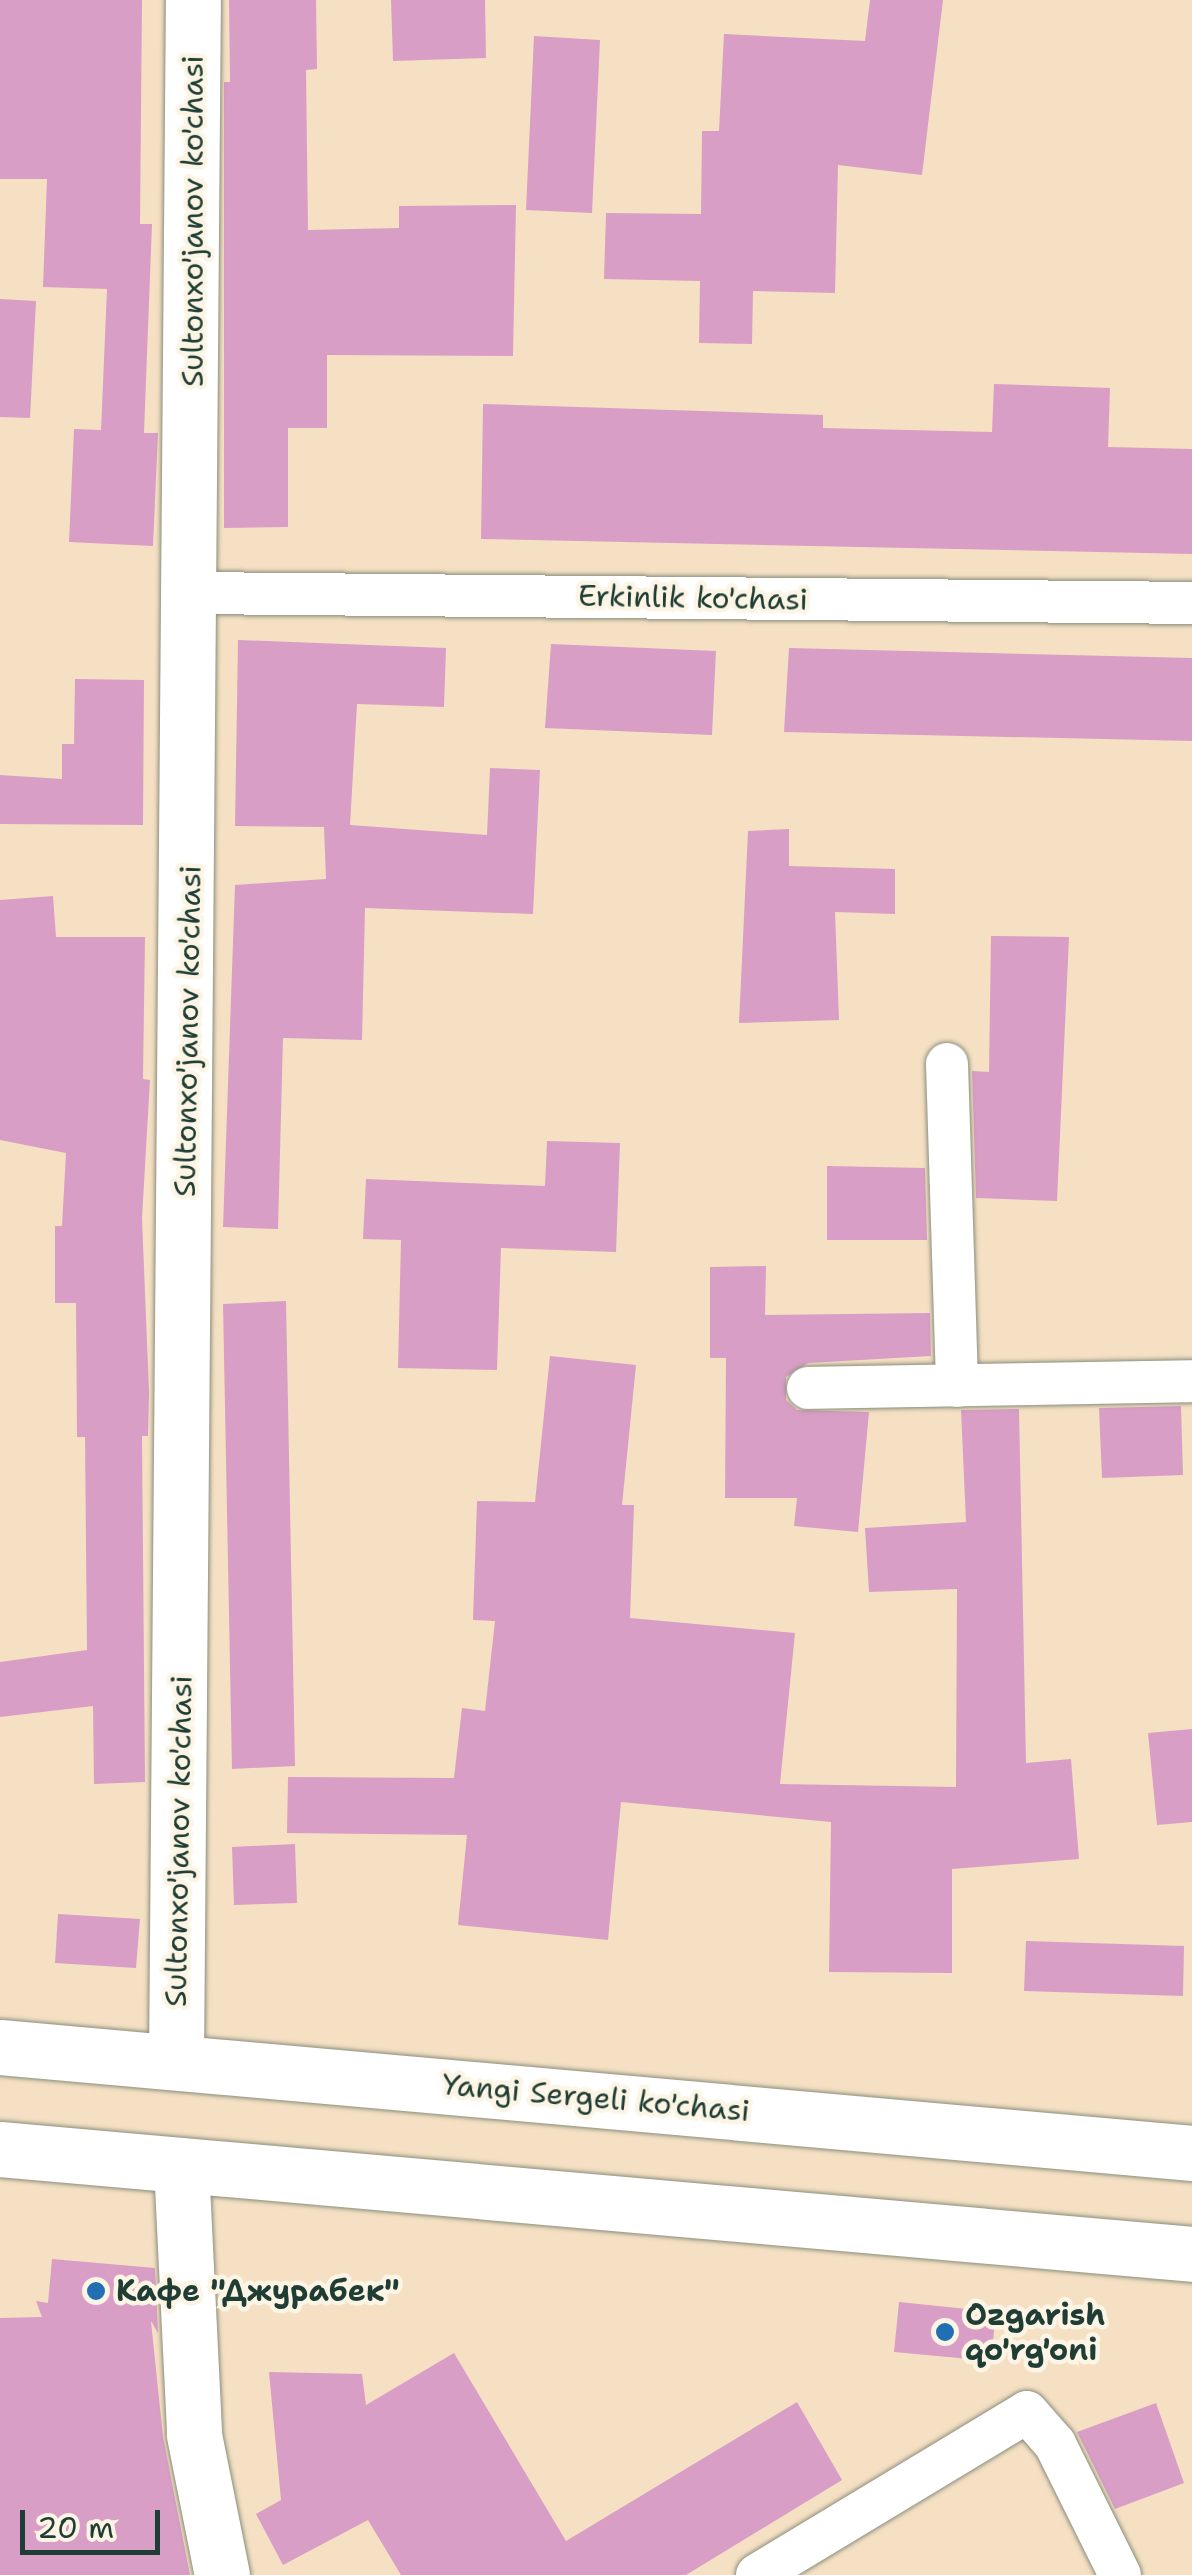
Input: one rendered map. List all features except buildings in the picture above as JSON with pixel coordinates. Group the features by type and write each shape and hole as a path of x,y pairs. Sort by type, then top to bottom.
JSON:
{"street":[{"name":"Sultonxo'janov ko'chasi","path":"176,2062 194,593 193,0"},
{"name":"Erkinlik ko'chasi","path":"194,593 1192,604"},
{"path":"947,1064 957,1386"},
{"path":"808,1388 1192,1381"},
{"name":"Yangi Sergeli ko'chasi","path":"0,2047 1192,2152"},
{"path":"0,2149 1192,2254"},
{"path":"182,2165 194,2435 222,2575"},
{"path":"757,2575 1026,2412 1055,2444 1120,2575"}],"place":[{"name":"Кафе \"Джурабек\"","path":"96,2291"},
{"name":"Ozgarish qo'rg'oni","path":"945,2332"}]}
